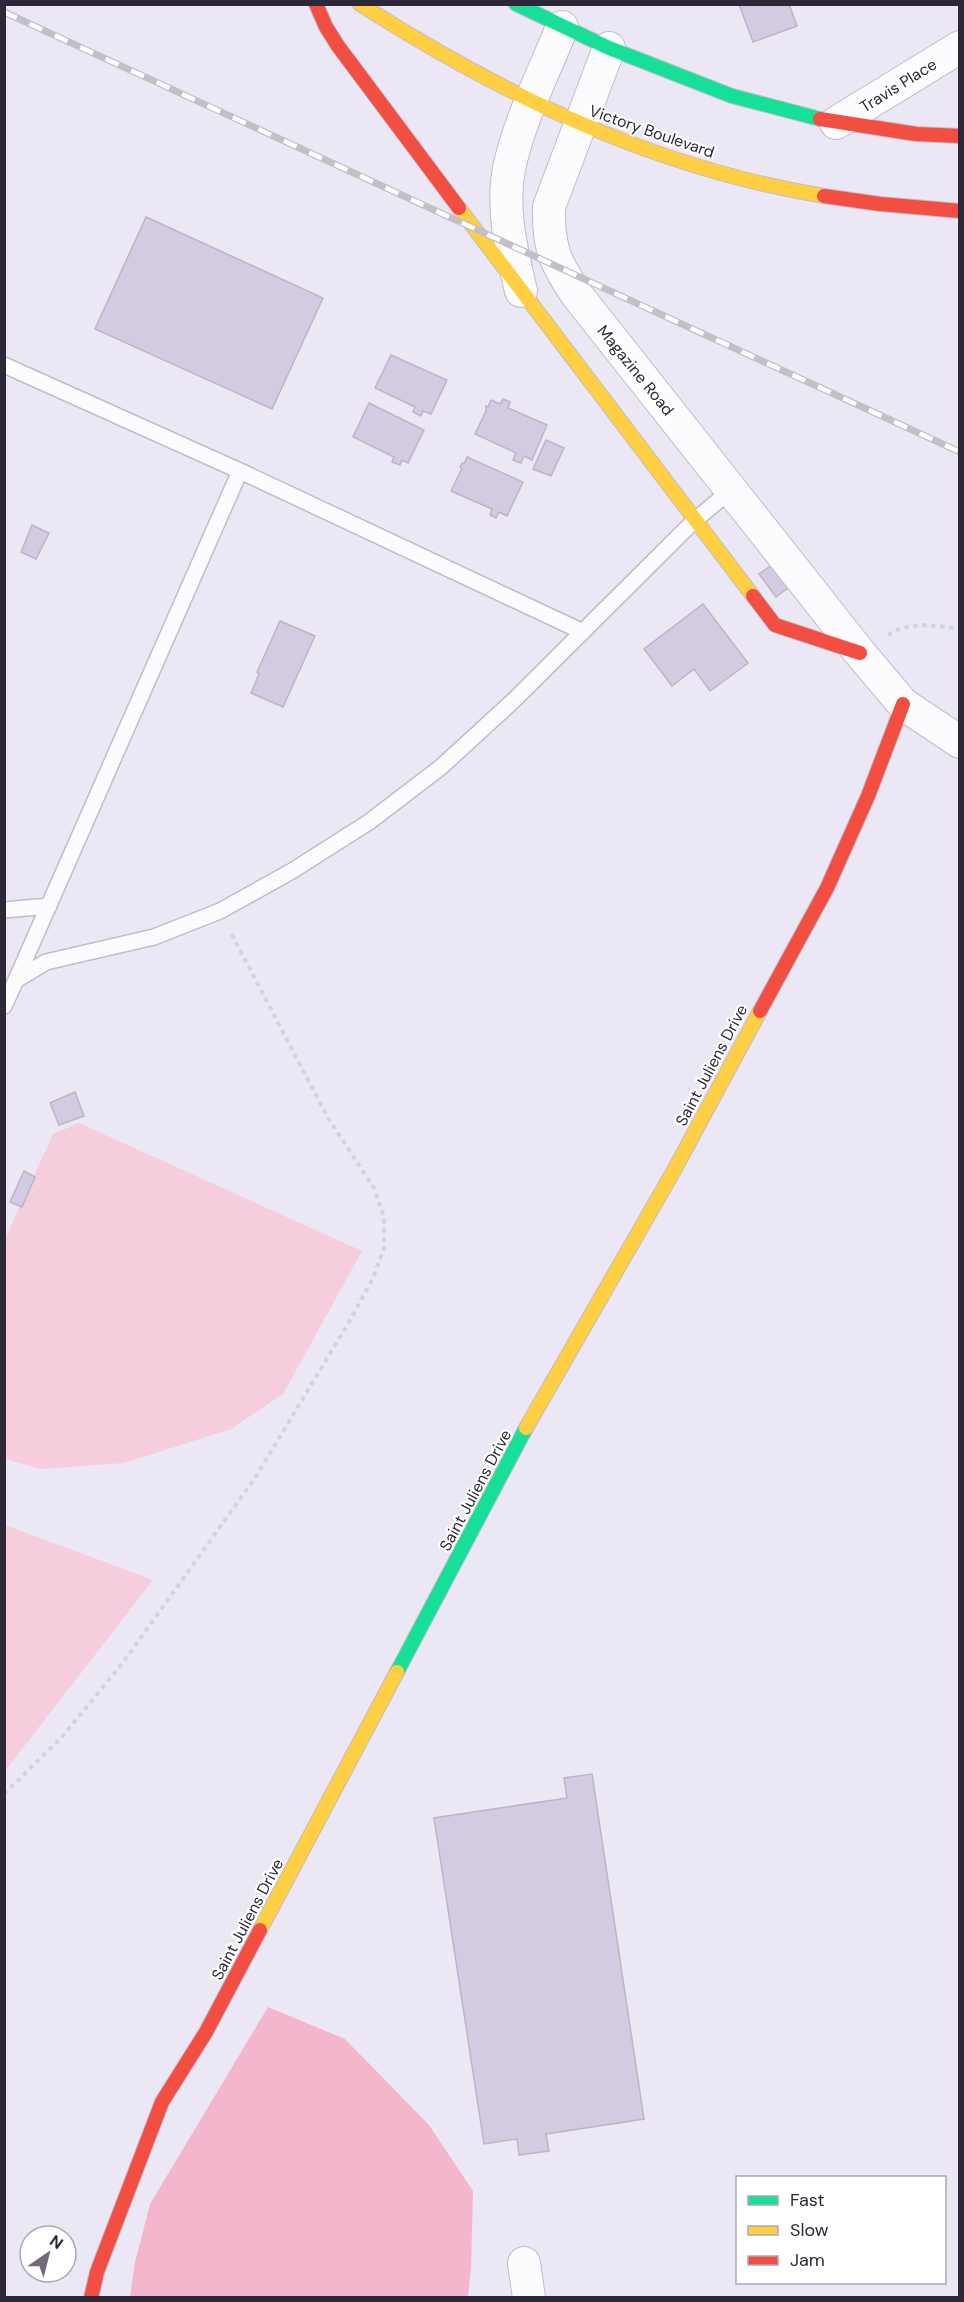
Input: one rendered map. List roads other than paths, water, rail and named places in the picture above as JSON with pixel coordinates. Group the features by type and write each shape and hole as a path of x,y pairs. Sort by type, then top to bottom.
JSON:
{"street":[{"path":"316,4 326,27 338,46 694,521 775,625 860,653"},
{"name":"Victory Boulevard","path":"360,4 390,25 461,67 532,103 579,124 684,162 804,193 911,209 960,211"},
{"path":"516,4 609,48 732,96 836,123 916,134 960,136"},
{"path":"521,291 510,245 507,204 509,169 520,133 562,27"},
{"name":"Travis Place","path":"836,123 960,47"},
{"name":"Magazine Road","path":"609,48 549,207 548,234 558,267 577,296 903,704 960,742"},
{"name":"Saint Juliens Drive","path":"91,2298 97,2272 162,2102 206,2031 512,1453 672,1174 826,888 868,796 903,704"},
{"path":"524,2263 529,2298"}],"lane":[{"path":"4,365 240,471 582,632"},
{"path":"4,1006 240,471"},
{"path":"16,980 46,962 154,937 220,911 292,871 369,822 441,767 513,701 694,521 731,490"},
{"path":"4,910 49,906"}],"railway":[{"path":"4,12 960,452"}]}
